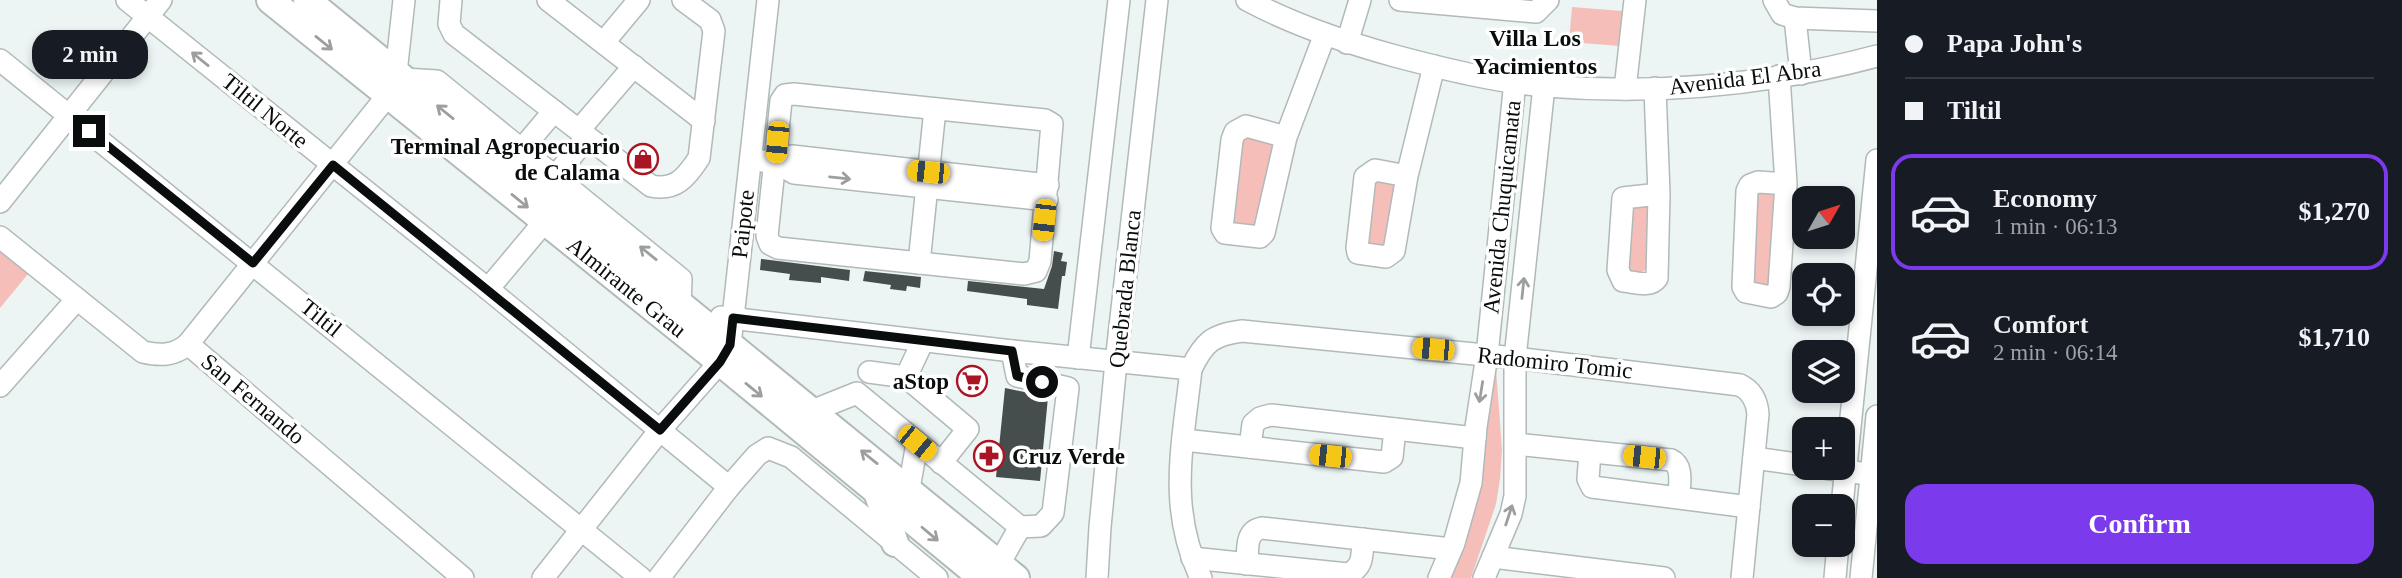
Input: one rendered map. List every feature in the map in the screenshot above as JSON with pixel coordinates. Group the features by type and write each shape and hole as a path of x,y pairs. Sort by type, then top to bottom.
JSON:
{"main road":[{"name":"Almirante Grau","path":"270,0 396,82 685,309 725,354 877,490 999,573"},
{"name":"Almirante Grau","path":"307,0 545,221 725,354 812,411 909,489 999,573"},
{"path":"877,490 895,543"}],"street":[{"name":"Tiltil Norte","path":"127,0 154,8 333,165 729,487"},
{"path":"188,344 333,165 396,82 404,0"},
{"path":"451,0 449,24 454,34 651,186 663,188 675,184 690,172 699,158 714,32 712,10 683,0"},
{"path":"548,0 704,121"},
{"path":"604,42 639,0"},
{"name":"Paipote","path":"725,354 733,318 768,0"},
{"path":"1078,358 1119,0"},
{"name":"Quebrada Blanca","path":"1097,578 1116,362 1157,0"},
{"name":"Avenida El Abra","path":"1247,0 1269,12 1347,43 1434,66 1545,86 1696,88 1801,74 1877,56"},
{"path":"1347,43 1360,0"},
{"path":"1625,89 1635,0"},
{"path":"1414,1 1542,6"},
{"path":"0,202 154,8"},
{"path":"1801,74 1784,10 1877,20"},
{"path":"1286,137 1246,125 1236,132 1232,140 1222,228 1225,233 1255,238 1264,233 1286,137 1325,34"},
{"name":"Tiltil","path":"0,60 641,578"},
{"path":"555,177 583,133 634,66"},
{"path":"1407,176 1434,66"},
{"path":"1779,76 1786,184 1777,293 1771,297 1751,295 1743,286 1747,191 1750,185 1758,182 1786,184"},
{"path":"396,82 437,81 681,279 685,309 733,318 862,334 1192,369"},
{"name":"Avenida Chuquicamata","path":"1439,578 1451,549 1471,483 1515,81"},
{"name":"Avenida Chuquicamata","path":"1484,578 1511,514 1515,496 1515,358 1545,86"},
{"path":"1655,88 1659,194"},
{"path":"785,95 935,109 1045,120 1052,124 1040,261 1036,271 1024,274 778,248 770,244 767,236 781,101 785,95"},
{"path":"919,263 935,109"},
{"path":"521,150 554,111"},
{"path":"750,160 775,162 792,156 928,179 1047,193"},
{"path":"1851,417 1877,160"},
{"path":"488,289 545,221"},
{"name":"San Fernando","path":"0,237 143,352 169,354 180,351 188,344 463,578"},
{"path":"0,386 77,299"},
{"name":"Radomiro Tomic","path":"1202,578 1186,540 1179,497 1192,369 1199,353 1210,340 1221,334 1242,331 1515,358 1740,385 1751,394 1757,407 1742,578"},
{"path":"812,411 857,393 869,372 862,334"},
{"path":"906,377 923,341"},
{"path":"857,393 1020,527 1041,526 1054,513 1068,388 1017,376 1012,351"},
{"path":"543,578 660,430 725,354"},
{"path":"869,372 906,377 968,429 942,463"},
{"path":"1250,447 1253,424 1260,418 1271,415 1475,438"},
{"path":"1861,578 1874,475 1877,416"},
{"path":"1184,440 1384,462 1392,457 1395,429"},
{"path":"909,489 917,443"},
{"path":"1516,444 1676,462 1679,468 1679,497"},
{"path":"659,578 729,487 757,455 768,448 791,457 937,578"},
{"path":"1590,452 1588,478 1592,487 1749,507"},
{"path":"1754,458 1792,464"},
{"path":"1855,472 1874,475"},
{"path":"999,573 1020,527"},
{"path":"1247,564 1249,535 1262,527 1451,549"},
{"path":"1192,558 1348,573 1355,571 1361,564 1363,539"},
{"path":"1493,557 1563,572 1664,578"},
{"path":"1835,578 1837,557"}],"shaded area":[{"path":"1572,7 1622,11 1620,46 1569,42"},
{"path":"1252,132 1273,144 1259,225 1250,231 1229,226 1240,137"},
{"path":"1372,180 1398,180 1384,250 1363,244"},
{"path":"1763,186 1778,190 1773,285 1755,283 1750,276 1758,194"},
{"path":"1652,202 1651,268 1637,273 1624,269 1626,209"},
{"path":"0,251 28,274 0,308"},
{"path":"1496,369 1502,450 1496,504 1471,578 1445,578 1488,393"}],"building":[{"path":"1054,251 1063,253 1061,261 1067,262 1065,276 1062,276 1058,309 1027,305 1027,299 967,291 968,281 1044,289"},
{"path":"761,259 850,270 849,281 821,277 821,283 789,280 790,274 760,270"},
{"path":"865,271 921,277 920,288 907,286 906,291 890,289 891,285 863,281"},
{"path":"1005,388 1048,397 1040,481 996,477"}],"place":[{"name":"Terminal Agropecuario de Calama","path":"643,159"},
{"name":"aStop","path":"972,381"},
{"name":"Cruz Verde","path":"989,456"}],"district":[{"name":"Villa Los Yacimientos","path":"1535,52"}],"route":[{"path":"89,131 253,263 333,165 660,430 720,362 730,345 733,318 1012,351 1017,376 1042,382"}]}
